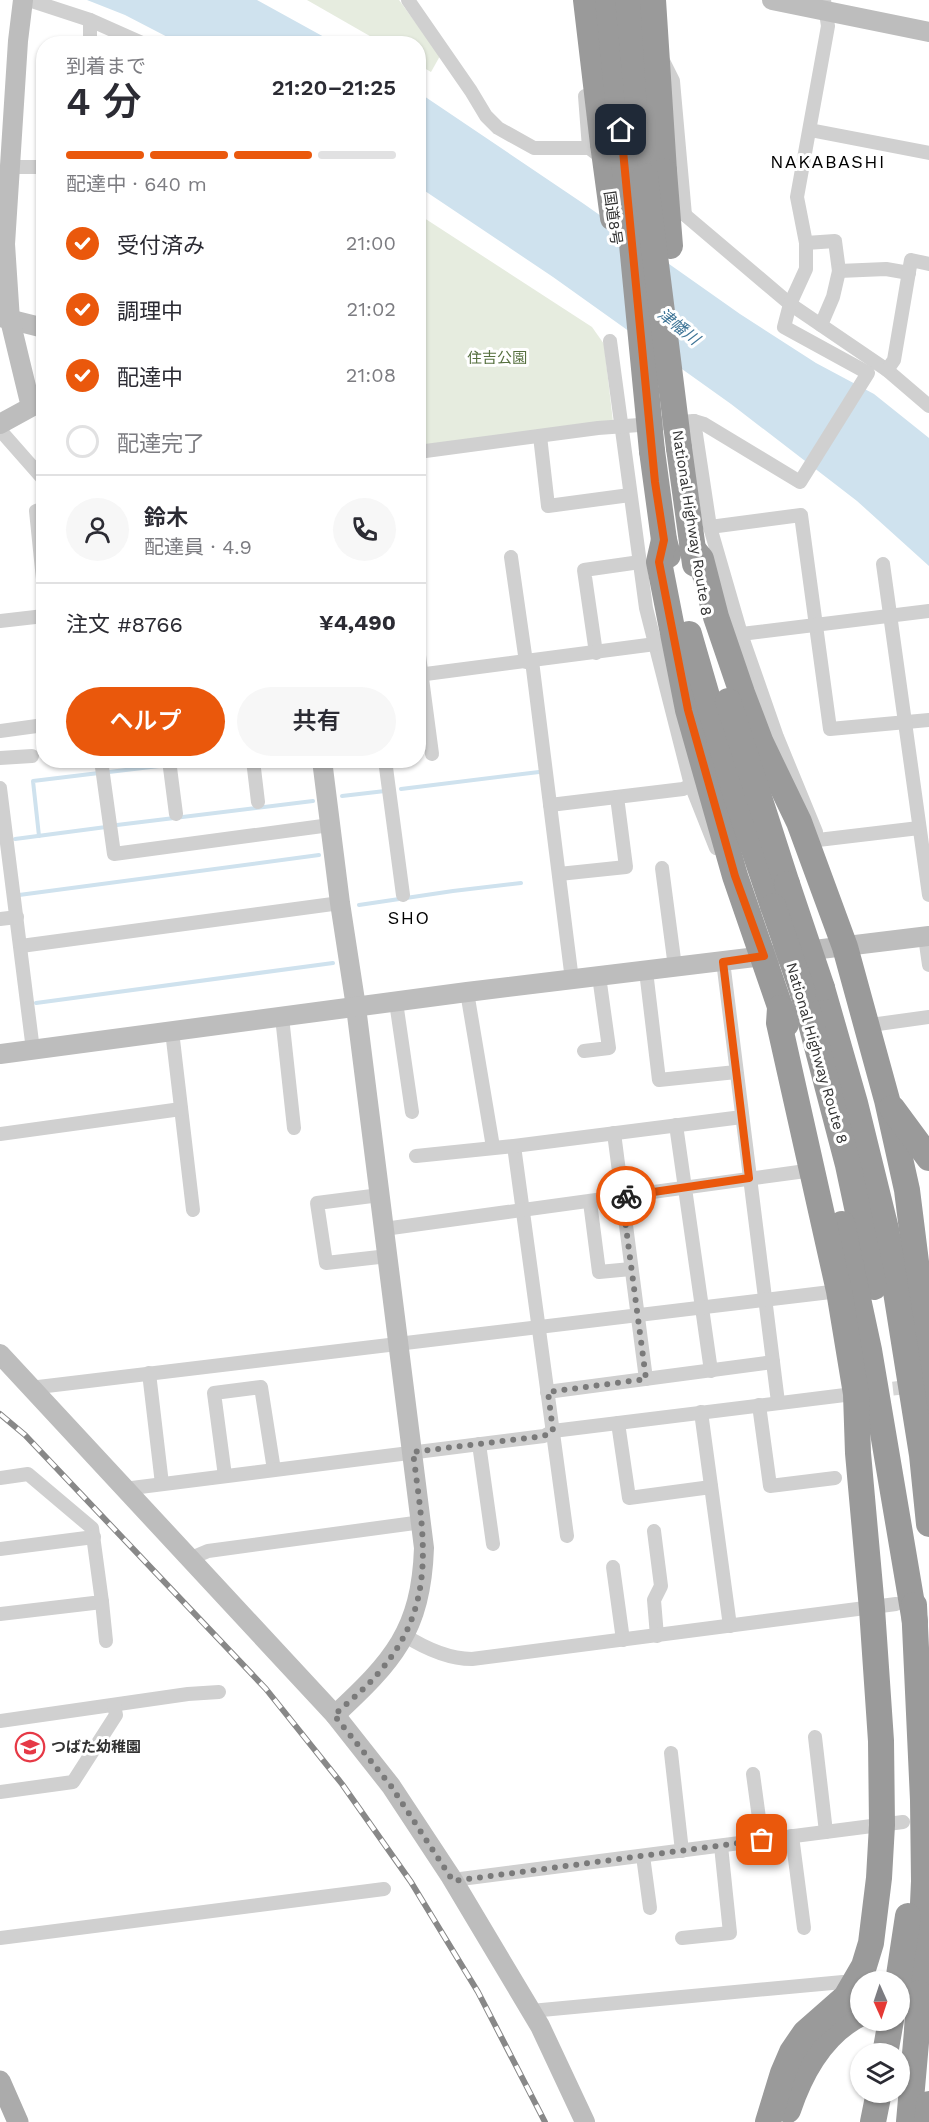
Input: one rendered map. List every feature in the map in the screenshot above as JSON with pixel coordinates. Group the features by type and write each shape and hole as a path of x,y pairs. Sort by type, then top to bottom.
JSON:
{"highway":[{"path":"605,148 619,2"},
{"path":"605,148 592,50 619,2"},
{"path":"619,2 654,41 654,174"},
{"name":"National Highway Route 8","path":"619,2 654,174 670,371 692,548 715,660 787,884 812,990 885,1347 904,1475 915,1622 923,1800 924,1881 912,1995"},
{"name":"国道8号","path":"605,148 628,324 633,343 645,360"},
{"name":"National Highway Route 8","path":"645,360 652,451 664,540 706,697 773,906 812,990 855,1103 886,1229 922,1455 929,1524"},
{"path":"664,540 659,562 688,710 735,878 805,1076 851,1263 869,1350 915,1622"},
{"path":"692,548 700,559 716,617 761,742 813,841 887,1100 907,1190 919,1286 929,1419"},
{"path":"780,1008 779,1023 839,1291 858,1393 858,1453 884,1606 881,1741 893,1823 879,1878 870,1943 861,1971"},
{"path":"887,1100 929,1158"},
{"path":"768,2122 792,2052 805,2033 838,2005 850,1991"},
{"path":"785,2122 797,2084 813,2055 835,2031 850,2021"},
{"path":"803,2122 805,2105 819,2069 838,2045 857,2031"},
{"name":"National Highway Route 8","path":"899,2031 909,2122"},
{"path":"873,2122 877,2103"},
{"path":"927,2122 929,2104"}],"main road":[{"path":"0,2081 10,2114"}],"street":[{"path":"0,424 31,407 5,319 5,244 9,167 23,0"},
{"path":"29,0 90,20 126,36"},
{"path":"408,0 486,116 498,128 534,148 605,148 790,304 887,370 929,406"},
{"path":"772,0 825,6 929,32"},
{"path":"426,451 540,436 694,421 704,423 800,482 868,373 784,327 790,304 806,269 806,243 797,198 828,26 825,6"},
{"path":"90,20 90,36"},
{"path":"654,41 673,81 685,215"},
{"path":"810,130 929,153"},
{"path":"9,167 36,167"},
{"path":"806,243 835,241 839,271 833,297 821,325"},
{"path":"887,370 894,360 911,260 929,264"},
{"path":"839,271 886,269 909,273"},
{"path":"5,319 36,326"},
{"path":"610,341 646,608 661,644 691,785 728,879 735,878"},
{"path":"694,421 710,527 737,635 777,737 813,841 919,828"},
{"path":"0,430 36,471"},
{"path":"540,436 548,506 630,495"},
{"path":"710,527 801,515 830,729 929,720"},
{"path":"511,557 550,805 572,980"},
{"path":"596,653 584,570 640,562"},
{"path":"883,564 929,895"},
{"path":"737,635 929,611"},
{"path":"0,621 36,617"},
{"path":"426,674 661,644"},
{"path":"426,714 432,754"},
{"path":"0,731 36,725"},
{"path":"0,758 32,756"},
{"path":"102,768 114,854 330,825"},
{"path":"170,768 176,814"},
{"path":"254,768 258,802"},
{"path":"323,768 356,1007 424,1548 421,1584 412,1621 382,1669 334,1715"},
{"path":"386,768 403,895"},
{"path":"550,805 683,789 691,785"},
{"path":"0,788 33,1050"},
{"path":"559,874 626,867 617,797"},
{"path":"662,868 675,967"},
{"path":"21,946 340,903"},
{"path":"0,919 17,917"},
{"path":"0,1054 467,992 927,936 929,965"},
{"path":"723,962 778,1402"},
{"path":"646,971 659,1080 736,1072"},
{"path":"584,1051 609,1048 599,976"},
{"path":"467,992 493,1147"},
{"path":"396,1002 412,1112"},
{"path":"282,1017 294,1128"},
{"path":"867,1028 878,1024 929,1017"},
{"path":"172,1031 193,1210"},
{"path":"0,1134 181,1109"},
{"path":"416,1156 742,1117"},
{"path":"676,1125 711,1371"},
{"path":"614,1133 646,1379"},
{"path":"514,1146 567,1536"},
{"path":"384,1229 813,1170"},
{"path":"380,1196 317,1203 326,1263 388,1256"},
{"path":"591,1202 599,1272 631,1269"},
{"path":"30,1388 398,1342 539,1328 839,1291"},
{"path":"0,1354 334,1715 391,1786 453,1881 531,2011 585,2122"},
{"path":"548,1392 773,1362"},
{"path":"148,1373 162,1485"},
{"path":"225,1476 214,1393 249,1388 261,1387 274,1470"},
{"path":"124,1490 544,1436 553,1431 858,1393"},
{"path":"759,1405 770,1486 835,1478"},
{"path":"701,1412 730,1626"},
{"path":"618,1423 629,1498 711,1487"},
{"path":"478,1444 493,1544"},
{"path":"0,1478 28,1474 92,1528 106,1641"},
{"path":"189,1559 208,1551 422,1522"},
{"path":"654,1531 661,1586 654,1600 657,1635"},
{"path":"0,1548 94,1537"},
{"path":"613,1567 624,1640"},
{"path":"0,1614 102,1602"},
{"path":"404,1635 420,1645 462,1659 884,1606"},
{"path":"0,1721 188,1694 219,1692"},
{"path":"0,1792 73,1782 116,1715 114,1705"},
{"path":"815,1737 826,1832"},
{"path":"671,1753 682,1851"},
{"path":"753,1774 762,1840"},
{"path":"453,1881 893,1823"},
{"path":"792,1836 804,1928"},
{"path":"682,1938 730,1933 721,1845"},
{"path":"644,1856 650,1908"},
{"path":"0,1938 384,1888"},
{"path":"531,2011 843,1982 850,1987"}],"green space":[{"path":"307,0 399,0 425,36 370,36"},
{"path":"426,37 440,56 431,72 426,69"},
{"name":"住吉公園","path":"426,219 592,327 604,344 613,422 426,445"}],"water":[{"path":"87,0 257,0 322,36 166,36 125,15"},
{"name":"津幡川","path":"426,97 584,204 740,314 816,363 874,394 929,438 929,566 857,501 731,404 553,277 426,192"}],"waterway":[{"path":"109,772 142,768"},
{"path":"401,789 539,772"},
{"path":"39,836 33,781 99,773"},
{"path":"342,796 385,791"},
{"path":"117,825 313,801"},
{"path":"15,839 106,827"},
{"path":"19,895 319,855"},
{"path":"359,905 521,883"},
{"path":"36,1003 333,963"}],"tunnel":[{"path":"872,1391 916,1386"}],"railway":[{"path":"0,1414 25,1435 266,1689 342,1784 411,1882 478,1992 545,2122"}],"way so far":[{"path":"626,1196 622,1197 646,1379 548,1392 553,1431 544,1436 413,1452 424,1548 423,1570 412,1621 382,1669 334,1715 391,1786 453,1881 762,1840"}],"place":[{"name":"つばた幼稚園","path":"30,1747"}],"district":[{"name":"NAKABASHI","path":"828,162"},
{"name":"SHO","path":"409,918"}],"route":[{"path":"621,130 655,482 664,540 659,562 688,710 722,834 764,956 723,962 749,1178 626,1196"}]}
